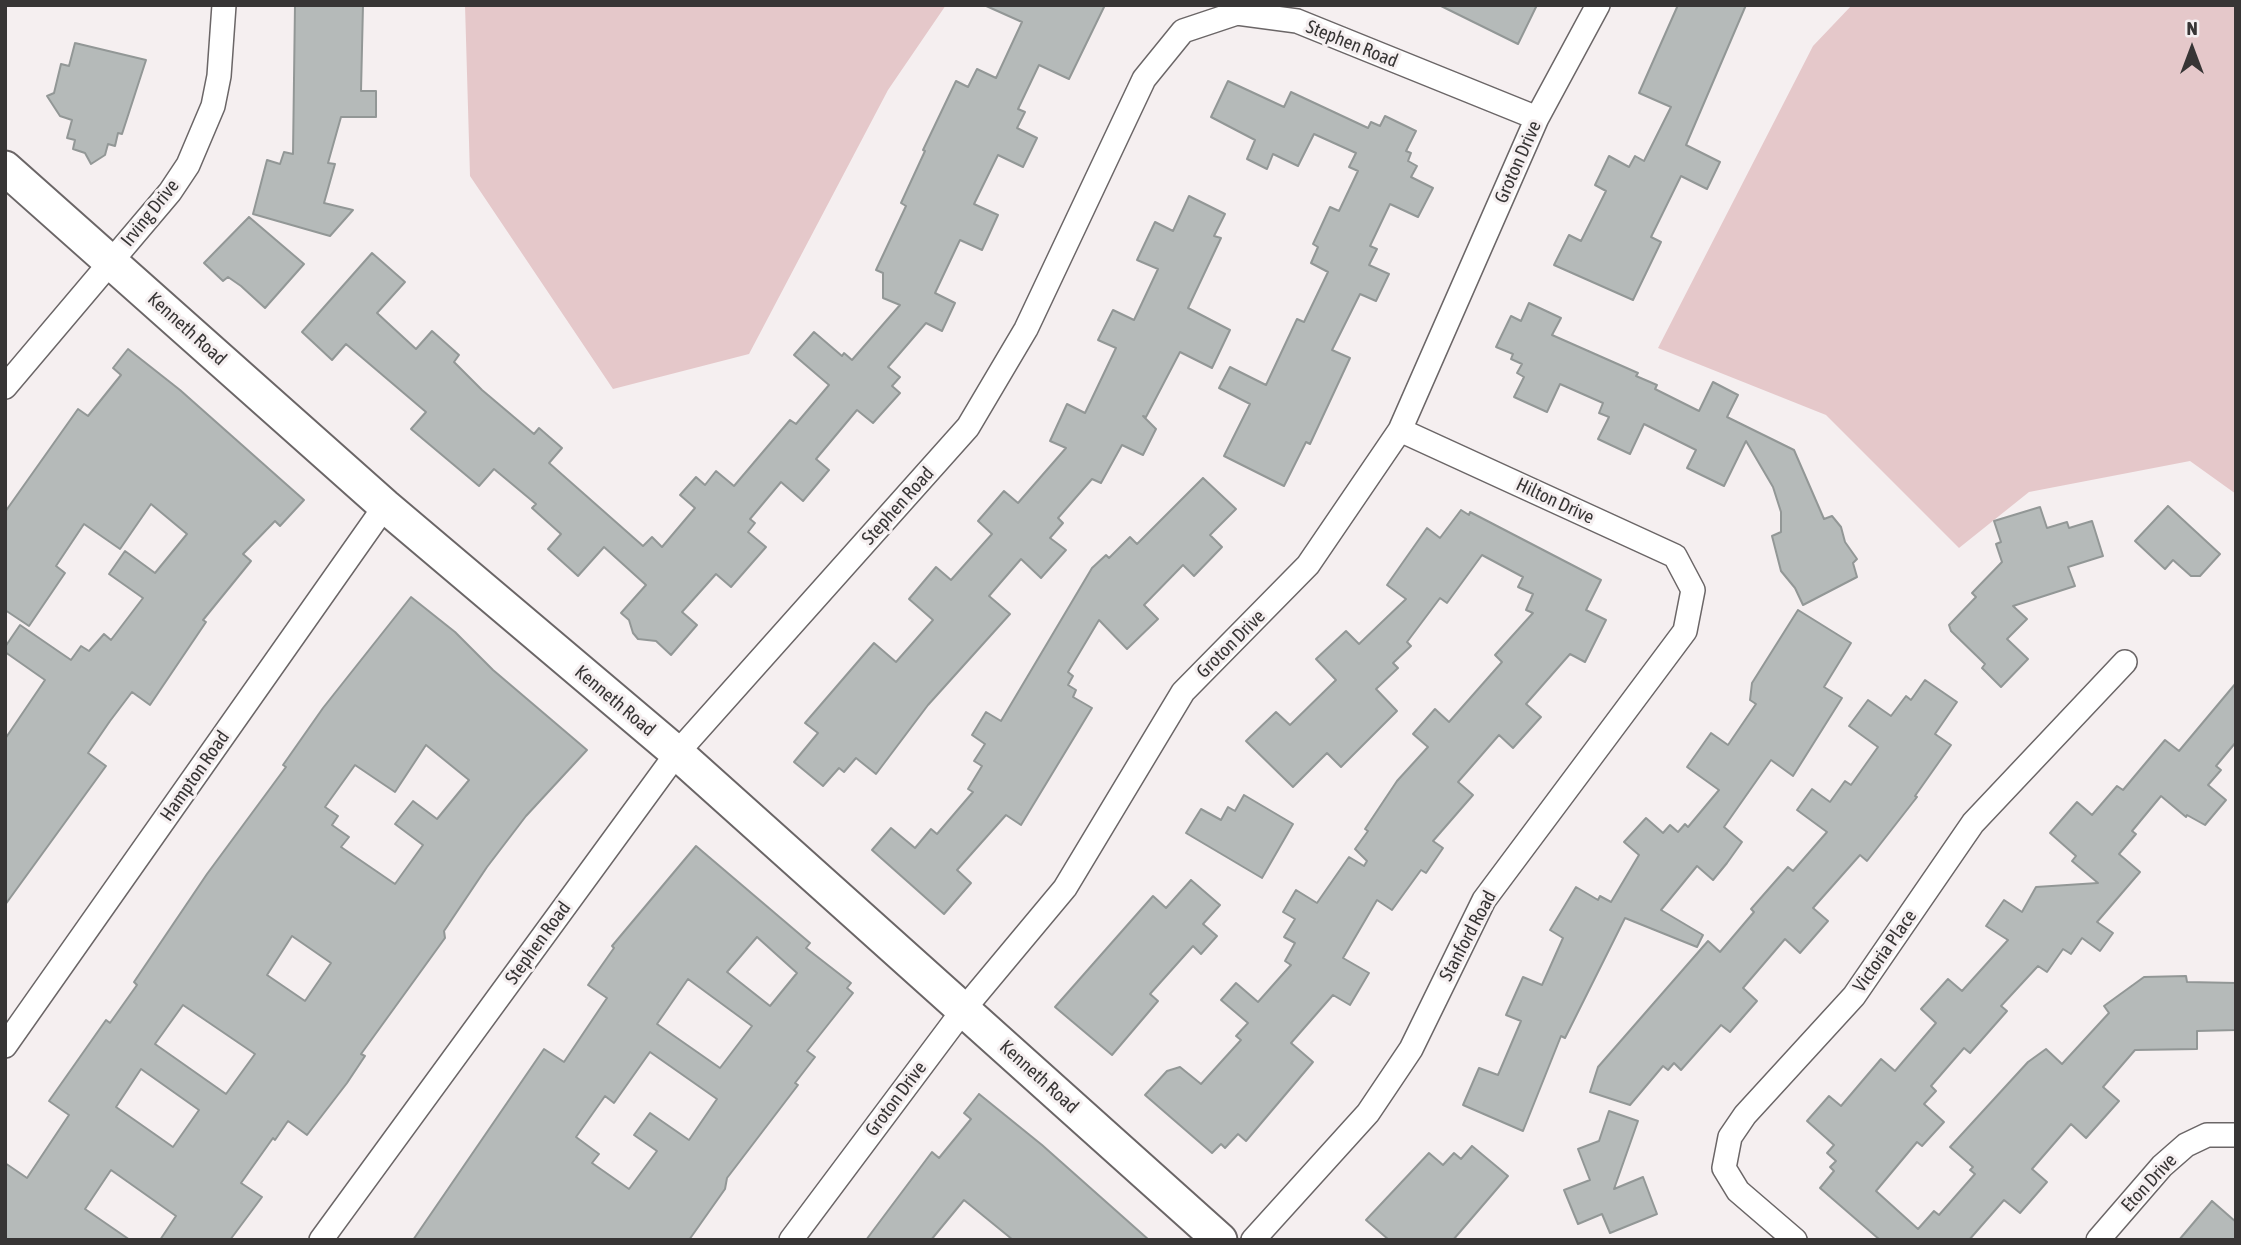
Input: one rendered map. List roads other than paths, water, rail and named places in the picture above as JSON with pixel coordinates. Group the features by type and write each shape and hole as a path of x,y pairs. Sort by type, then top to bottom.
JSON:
{"street":[{"name":"Irving Drive","path":"5,387 170,191 203,137 219,76 224,5"},
{"name":"Groton Drive","path":"791,1240 964,1009 1065,888 1183,692 1308,565 1400,430 1537,118 1598,5"},
{"name":"Stephen Road","path":"321,1240 677,753 968,427 1026,328 1144,79 1183,31 1237,13 1297,21 1537,118"},
{"name":"Kenneth Road","path":"5,168 385,506 677,753 1220,1240"},
{"name":"Hilton Drive","path":"1400,430 1675,556 1693,590"},
{"name":"Hampton Road","path":"5,1046 385,506"},
{"name":"Stanford Road","path":"1253,1240 1368,1113 1410,1049 1484,900 1685,631 1693,590"},
{"name":"Victoria Place","path":"1795,1240 1738,1191 1724,1168 1730,1137 1745,1115 1854,996 1973,823 2125,662"},
{"name":"Eton Drive","path":"2098,1240 2162,1166 2186,1145 2207,1135 2236,1135"}]}
